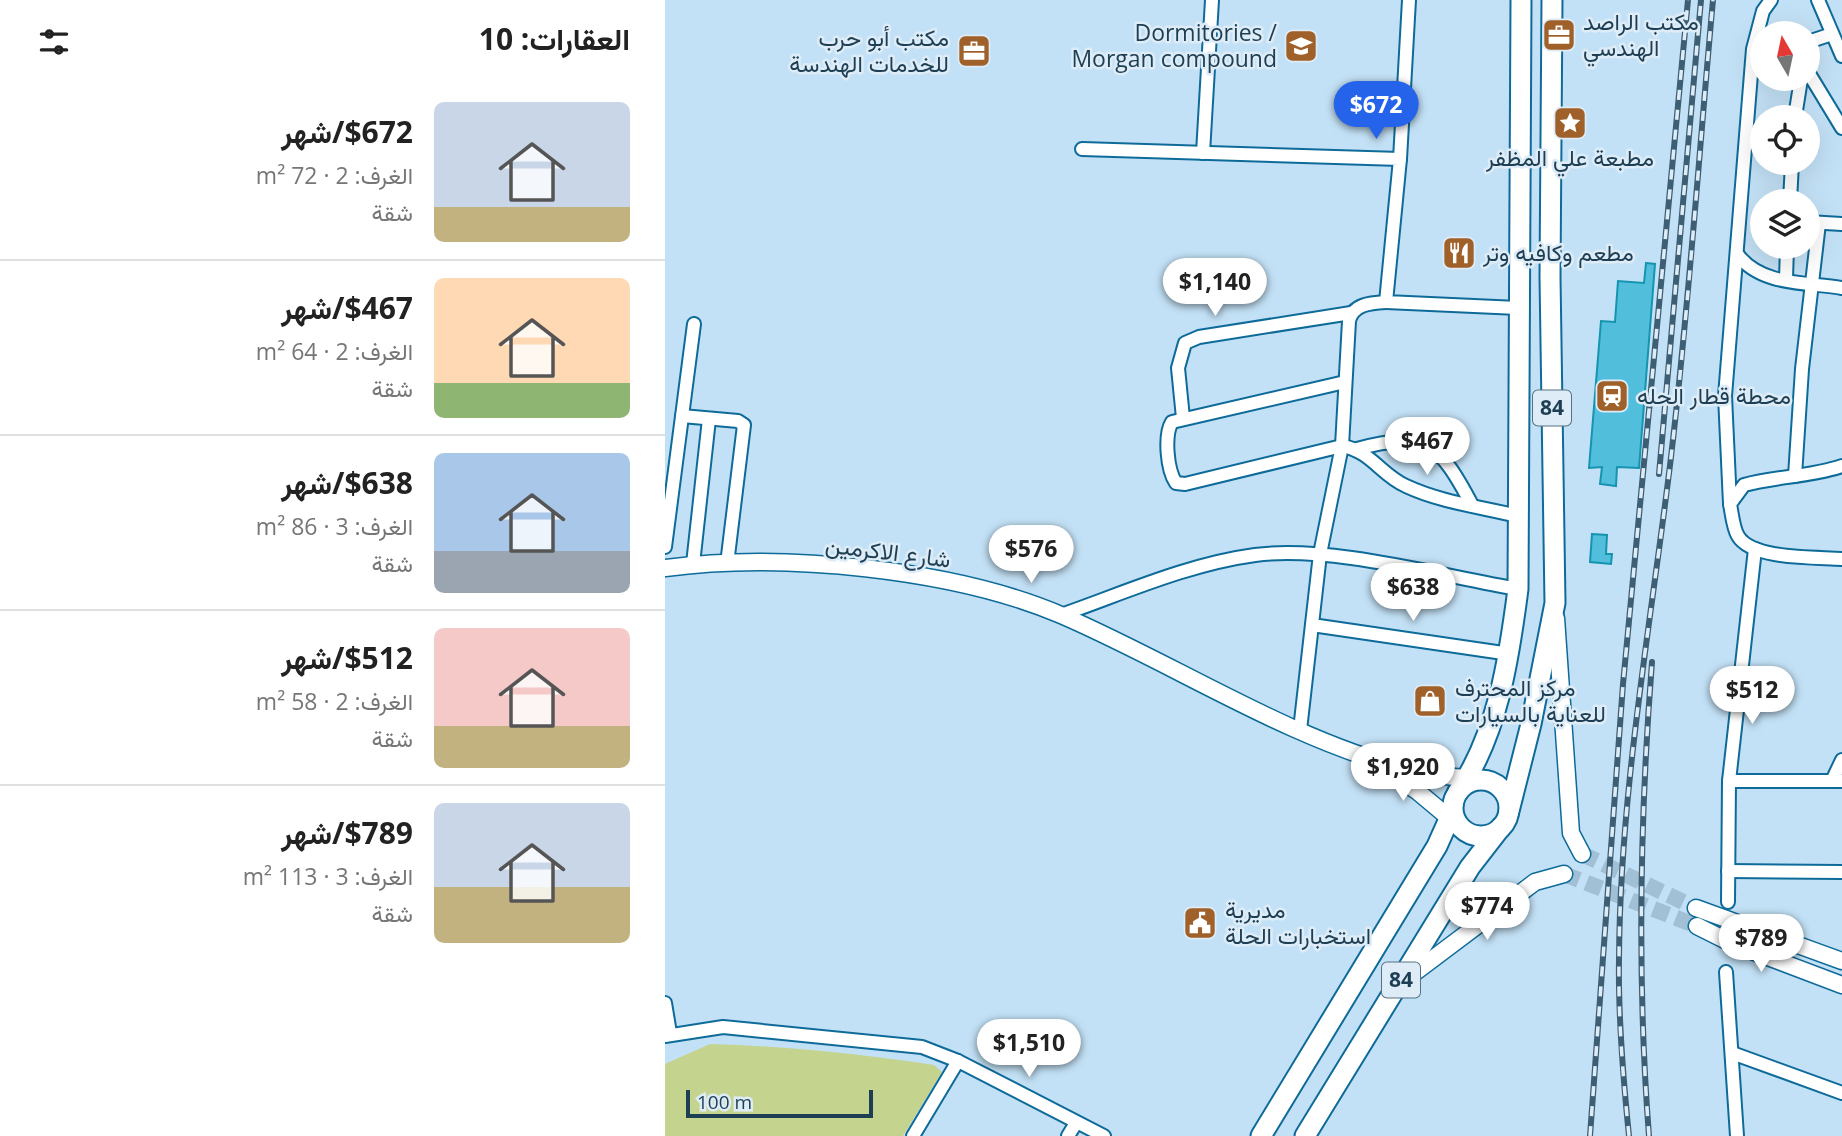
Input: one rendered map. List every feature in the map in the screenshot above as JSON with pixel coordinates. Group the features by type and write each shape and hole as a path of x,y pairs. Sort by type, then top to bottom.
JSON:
{"main road":[{"name":"84","path":"1261,1136 1437,846 1462,799 1481,754 1510,654 1518,589 1521,0"},
{"name":"84","path":"1305,1136 1470,867 1505,819 1531,724 1555,604 1550,247 1552,0"},
{"path":"1518,246 1535,255 1550,247"},
{"path":"1518,301 1533,287 1551,297"},
{"path":"1500,787 1508,802 1505,819 1486,835 1477,835 1462,799 1500,787"}],"street":[{"path":"1203,153 1212,0"},
{"path":"1386,302 1400,159 1409,0"},
{"path":"1762,21 1763,11 1771,0"},
{"path":"1818,0 1842,56"},
{"path":"1820,38 1832,34"},
{"path":"1754,91 1724,396 1730,504 1738,536 1749,548 1842,559"},
{"path":"1820,91 1842,128"},
{"path":"1082,149 1400,159"},
{"path":"1820,222 1842,224"},
{"path":"1738,255 1746,265 1766,277 1842,288"},
{"path":"1786,279 1787,259"},
{"path":"1795,476 1811,259"},
{"path":"1183,418 1178,368 1185,343 1199,337 1351,313 1358,307 1386,302 1518,301"},
{"path":"1300,730 1321,554 1342,446 1351,313"},
{"path":"665,547 694,324"},
{"path":"1345,383 1172,422 1168,428 1172,477 1177,483 1185,484 1342,446 1357,449 1384,442 1422,443 1438,451 1453,470 1472,505"},
{"path":"682,416 739,421 744,425 727,564"},
{"path":"693,564 709,419"},
{"path":"1357,449 1404,486 1518,516"},
{"path":"1730,504 1744,485 1816,475 1842,466"},
{"path":"1727,902 1729,781 1755,549"},
{"path":"1061,615 1213,562 1257,555 1321,554 1518,589"},
{"name":"شارع الاكرمين","path":"665,568 693,564 833,567 916,574 1002,594 1061,615 1300,730 1363,757 1412,771 1462,799"},
{"path":"1555,604 1571,833 1582,854"},
{"path":"1312,625 1510,654"},
{"name":"شارع الاكرمين","path":"1363,757 1417,791 1462,799"},
{"path":"1729,781 1837,781 1842,760"},
{"path":"1728,871 1842,872"},
{"path":"1398,986 1535,882 1564,874"},
{"path":"1696,908 1842,961"},
{"path":"1697,926 1731,943 1842,985"},
{"path":"1726,972 1737,1136"},
{"path":"665,1005 668,1034 723,1027 922,1047 958,1061 1104,1136"},
{"path":"1732,1053 1842,1094"},
{"path":"913,1136 958,1061"},
{"path":"1068,1136 1085,1128"}],"green space":[{"path":"710,1044 878,1057 934,1065 942,1072 903,1136 665,1136 665,1064"}],"building":[{"path":"1646,263 1655,264 1639,468 1617,467 1616,486 1600,484 1602,467 1589,468 1601,321 1615,322 1618,281 1644,283"},
{"path":"1592,534 1607,535 1606,554 1612,554 1611,564 1590,562"}],"tunnel":[{"path":"1582,854 1696,908"},
{"path":"1564,874 1697,926"}],"railway":[{"path":"1590,1136 1623,684 1688,0"},
{"path":"1659,474 1701,0"},
{"path":"1629,1136 1621,1048 1619,981 1625,833 1638,707 1677,400 1713,0"},
{"path":"1649,1136 1641,899 1652,662"}],"place":[{"name":"مكتب الراصد الهندسي","path":"1559,35"},
{"name":"Dormitories / Morgan compound","path":"1301,46"},
{"name":"مكتب أبو حرب للخدمات الهندسة","path":"974,51"},
{"name":"مطبعة علي المظفر","path":"1570,123"},
{"name":"مطعم وكافيه وتر","path":"1459,253"},
{"name":"محطة قطار الحله","path":"1612,396"},
{"name":"مركز المحترف للعناية بالسيارات","path":"1430,701"},
{"name":"مديرية استخبارات الحلة","path":"1200,923"}]}
